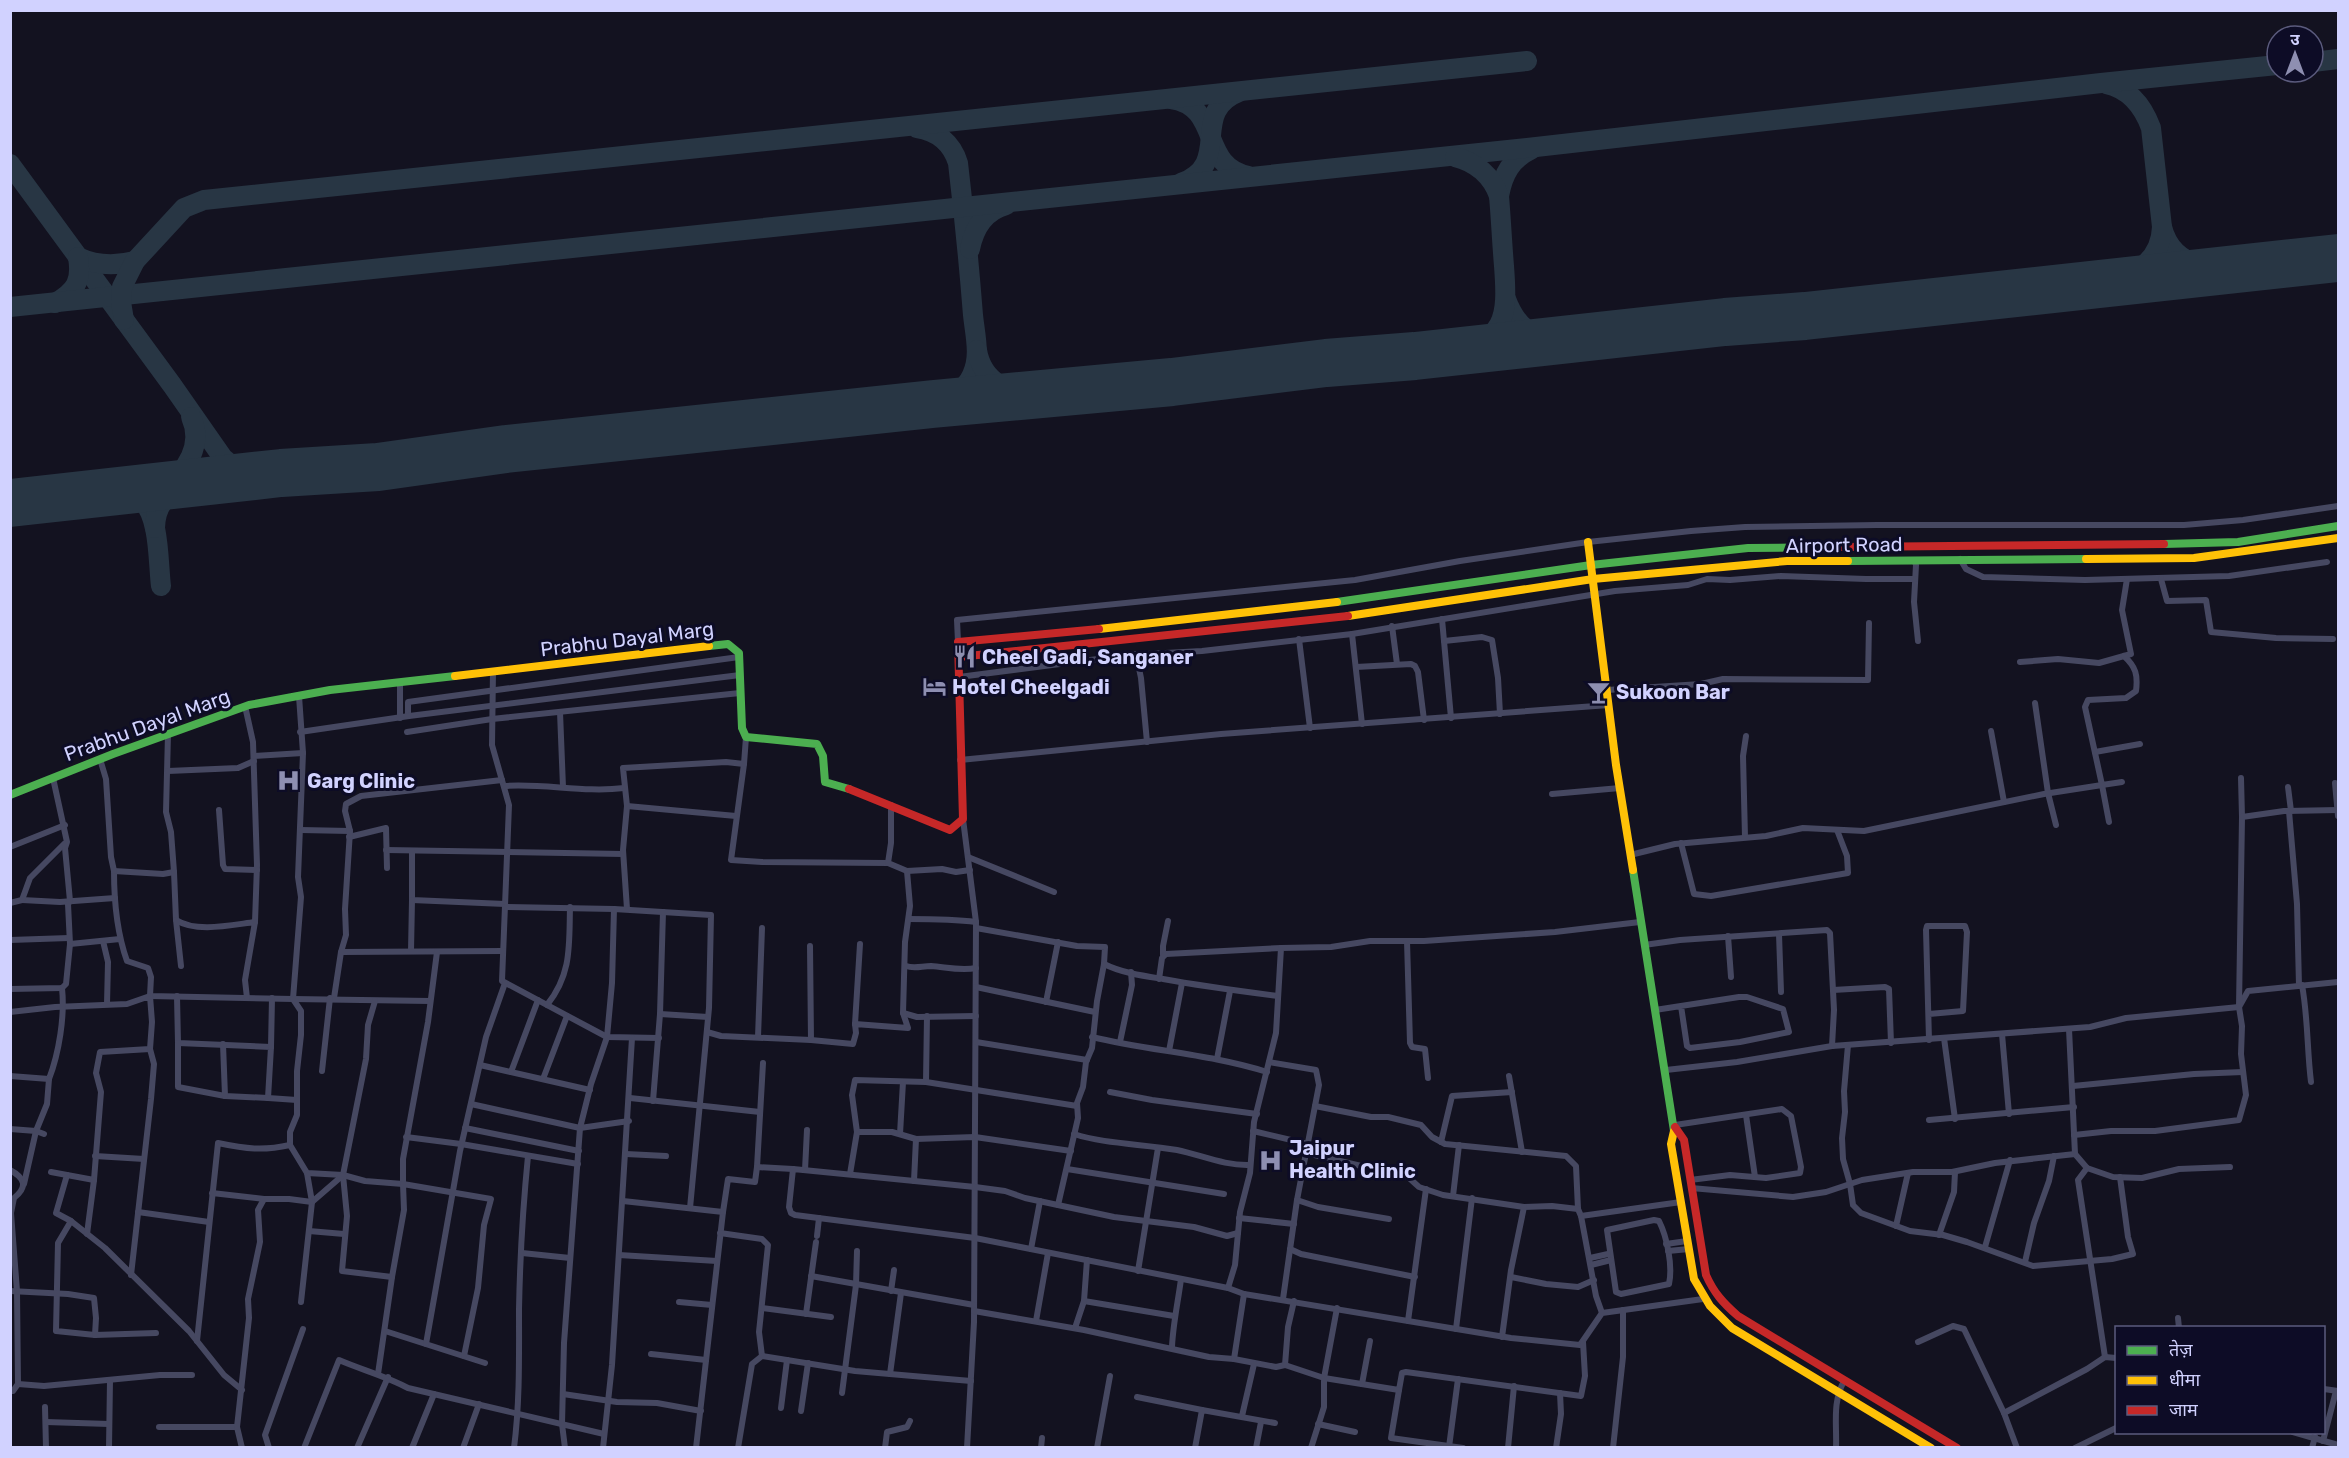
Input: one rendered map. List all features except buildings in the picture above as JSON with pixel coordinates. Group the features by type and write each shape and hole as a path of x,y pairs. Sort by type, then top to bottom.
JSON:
{"street":[{"path":"967,1448 974,1308 976,925 963,819 957,620 1355,580 1460,561 1588,542 1745,527 2184,525 2243,520 2338,506"},
{"name":"Airport Road","path":"958,642 1037,636 1366,599 1591,565 1748,548 2209,544 2238,542 2338,526"},
{"name":"Airport Road","path":"959,657 1352,616 1593,579 1787,561 2194,558 2338,538"},
{"path":"1588,542 1620,788 1644,945 1675,1126 1684,1140 1706,1275 1722,1302 1751,1325 1957,1448"},
{"path":"1960,559 1966,568 1983,578 2161,579 2229,576 2327,562"},
{"path":"1914,560 1914,602 1918,641"},
{"path":"959,676 1136,654 1202,651 1352,634 1594,595 1688,585 1707,579 1730,580 1781,576 1915,579"},
{"path":"2020,662 2058,659 2099,663 2131,654 2122,610 2127,579"},
{"path":"2161,579 2168,601 2206,600 2211,632 2276,638 2333,639"},
{"path":"1442,619 1451,718"},
{"path":"1607,690 1701,684 1723,679 1868,680 1869,623"},
{"path":"1392,626 1397,664"},
{"path":"1352,634 1362,724"},
{"path":"1444,641 1482,637 1492,640 1498,678 1500,714"},
{"path":"1299,639 1310,728"},
{"name":"Prabhu Dayal Marg","path":"10,795 245,706 400,682 728,644 739,652 742,728 746,737"},
{"path":"1136,654 1141,678 1147,742"},
{"path":"2109,822 2085,707 2088,700 2126,698 2136,691 2138,678 2135,666 2124,656"},
{"path":"408,716 408,702 739,657"},
{"path":"1356,667 1397,664 1415,666 1418,672 1424,720"},
{"path":"493,671 492,745 509,805 502,981 607,1037 659,1038"},
{"path":"300,732 408,716 740,675"},
{"path":"400,682 400,718"},
{"path":"407,732 492,719 740,693"},
{"path":"299,696 303,753 298,877 301,897 293,999 301,1011 297,1115 290,1132 290,1145 307,1173 312,1202 301,1302"},
{"path":"2035,703 2048,793 2056,825"},
{"path":"960,760 1310,728 1609,705"},
{"path":"245,706 252,728 257,870 255,922 245,980 247,998"},
{"path":"560,712 563,787"},
{"path":"1990,731 2004,802"},
{"path":"168,734 166,812 171,831 181,966"},
{"path":"1745,837 1743,756 1746,736"},
{"path":"963,819 950,830 891,805 825,782 823,756 817,744 746,737 731,860 888,863 907,871 969,870"},
{"path":"2095,752 2140,744"},
{"path":"168,771 238,768 254,758 303,753"},
{"path":"100,759 106,779 111,857 120,939 127,961 148,968 151,977 150,1049 154,1064 131,1275"},
{"path":"627,909 623,854 627,806 623,768 726,762 744,764"},
{"path":"10,989 62,988 66,984 69,941 68,904 70,901 65,848 67,842 53,777"},
{"path":"2074,1135 2111,1131 2155,1131 2239,1120 2246,1095 2239,1007 2241,778"},
{"path":"1630,855 1682,843 1803,828 1864,831 2048,793 2122,782"},
{"path":"322,1071 332,998 346,935 349,834 345,807 349,802 361,796 503,783 595,790 624,788"},
{"path":"2335,783 2338,816"},
{"path":"2288,787 2297,904 2300,986 2307,1011 2306,1034 2311,1082"},
{"path":"1552,794 1620,788"},
{"path":"888,863 891,843 891,805"},
{"path":"627,806 736,816"},
{"path":"219,810 225,869 257,870"},
{"path":"2242,817 2290,811 2338,810"},
{"path":"10,847 65,825"},
{"path":"301,830 349,834 386,828 387,868"},
{"path":"1682,843 1694,894 1700,896 1848,873 1847,856 1837,830"},
{"path":"22,900 30,878 67,842"},
{"path":"386,850 623,854"},
{"path":"411,951 412,851"},
{"path":"968,857 1054,892"},
{"path":"114,871 163,874 174,872"},
{"path":"855,1024 908,1028 903,1013 905,942 910,906 907,871"},
{"path":"10,903 22,900 70,901 115,898"},
{"path":"412,900 711,915 707,1032 690,1208"},
{"path":"547,1005 557,992 565,975 570,937 570,907"},
{"path":"565,1448 562,1424 563,1394 580,1128 607,1037 612,983 614,909"},
{"path":"653,1101 659,1038 663,912"},
{"path":"909,919 933,921 942,918 1077,946 1105,947 1092,1048 1087,1060 1077,1106 1071,1151 1058,1205"},
{"path":"176,920 186,926 255,922"},
{"path":"1159,978 1168,921"},
{"path":"1163,956 1166,954 1331,947 1370,941 1555,932 1641,922"},
{"path":"1929,1014 1963,1011 1967,932 1965,926 1928,926 1929,1040"},
{"path":"758,1037 762,928"},
{"path":"1644,945 1728,936 1829,931 1833,990 1832,1046"},
{"path":"1779,934 1781,992"},
{"path":"1728,936 1731,977"},
{"path":"10,940 103,941 120,939"},
{"path":"103,941 108,962 107,1004"},
{"path":"1407,941 1410,1043 1412,1047 1425,1049 1428,1078"},
{"path":"1046,1002 1058,942"},
{"path":"707,1032 720,1036 853,1044 856,1033 860,944"},
{"path":"810,946 811,1040"},
{"path":"1228,1288 1235,1264 1239,1218 1250,1166 1253,1131 1276,1032 1281,948"},
{"path":"341,952 503,951"},
{"path":"378,1374 404,1210 406,1137 430,1001 436,952"},
{"path":"1104,964 1114,969 1182,983 1278,996"},
{"path":"906,966 912,968 935,966 965,970 976,968"},
{"path":"1120,1042 1132,985 1131,972"},
{"path":"2239,1007 2248,991 2338,982"},
{"path":"426,1344 461,1144 486,1037 505,983"},
{"path":"1169,1052 1182,983"},
{"path":"976,987 1095,1012"},
{"path":"1833,990 1885,987 1889,989 1891,1043"},
{"path":"18,1384 14,1336 11,1213 14,1198 22,1192 36,1131 47,1104 49,1079 55,1065 64,1006 62,988"},
{"path":"1217,1059 1230,991"},
{"path":"10,1012 64,1006 127,1004 150,996 430,1001"},
{"path":"177,996 178,1087 225,1096 297,1100"},
{"path":"1655,1010 1681,1006 1747,997 1783,1009 1788,1032 1740,1042 1690,1048 1687,1046 1681,1006"},
{"path":"268,1098 272,998"},
{"path":"511,1072 538,1000"},
{"path":"375,1001 368,1026 366,1059 343,1175 347,1216 342,1271 392,1276"},
{"path":"1665,1070 1737,1062 1832,1046 2069,1029 2126,1018 2239,1007"},
{"path":"903,1013 917,1017 976,1016"},
{"path":"660,1014 708,1017"},
{"path":"543,1079 567,1016"},
{"path":"926,1082 927,1016"},
{"path":"2069,1029 2076,1154 2087,1168 2113,1177 2142,1178 2179,1170 2229,1167"},
{"path":"2002,1034 2008,1114"},
{"path":"1092,1037 1217,1059 1267,1072"},
{"path":"603,1448 620,1256 632,1038"},
{"path":"1944,1038 1955,1119"},
{"path":"976,1042 1087,1060"},
{"path":"178,1043 271,1047"},
{"path":"223,1044 225,1096"},
{"path":"1848,1045 1844,1091 1843,1159 1853,1204 1861,1213 1910,1231 1939,1235 1985,1247 2033,1266 2091,1261 2133,1254 2128,1237 2120,1177"},
{"path":"87,1234 101,1092 96,1072 100,1052 150,1049"},
{"path":"1269,1062 1316,1070 1319,1085 1297,1200 1283,1299"},
{"path":"696,1448 728,1179 755,1182 763,1063"},
{"path":"480,1065 590,1090"},
{"path":"2073,1086 2194,1074 2243,1072"},
{"path":"10,1076 49,1079"},
{"path":"1509,1076 1522,1152"},
{"path":"850,1174 856,1132 852,1095 855,1080 926,1082 1077,1106"},
{"path":"900,1134 903,1082"},
{"path":"1110,1092 1257,1114"},
{"path":"1441,1142 1452,1096 1512,1092"},
{"path":"630,1098 760,1112"},
{"path":"471,1104 580,1128 628,1121"},
{"path":"1315,1106 1371,1117 1388,1117 1421,1125 1432,1137 1441,1142 1566,1156 1576,1166 1578,1209 1596,1296 1602,1312"},
{"path":"1929,1120 2074,1107"},
{"path":"1675,1126 1782,1109 1791,1116 1801,1167 1800,1173 1784,1177 1755,1178 1730,1175 1691,1184"},
{"path":"1746,1114 1755,1178"},
{"path":"1675,1126 1671,1144 1694,1279 1713,1312 1732,1328 1927,1446"},
{"path":"465,1128 579,1151"},
{"path":"10,1129 36,1131 44,1134"},
{"path":"805,1170 807,1130"},
{"path":"1253,1131 1308,1144"},
{"path":"856,1132 892,1132 916,1139 975,1137 1071,1151"},
{"path":"1074,1134 1176,1150 1250,1166"},
{"path":"406,1137 578,1164"},
{"path":"914,1181 916,1139"},
{"path":"196,1341 202,1306 218,1143 250,1150 290,1145"},
{"path":"1453,1196 1459,1145"},
{"path":"1138,1271 1158,1148"},
{"path":"1306,1153 1408,1176 1419,1187 1453,1196 1524,1207 1552,1206 1578,1209"},
{"path":"626,1154 666,1156"},
{"path":"1691,1184 1793,1197 1826,1192 1862,1180 1908,1173 1955,1172 2010,1160 2076,1154"},
{"path":"95,1156 144,1159"},
{"path":"514,1448 519,1414 522,1253 528,1156"},
{"path":"2025,1262 2054,1156"},
{"path":"1985,1247 2010,1160"},
{"path":"757,1167 850,1174 1005,1191 1114,1217 1194,1227 1227,1236 1238,1233"},
{"path":"2087,1168 2078,1180 2105,1357"},
{"path":"793,1169 790,1213 795,1215 975,1238 1228,1288 1244,1294 1502,1336 1580,1345 1602,1312"},
{"path":"1067,1169 1224,1194"},
{"path":"10,1170 19,1175 23,1185"},
{"path":"51,1172 94,1180"},
{"path":"1939,1235 1954,1192 1955,1172"},
{"path":"307,1173 343,1175 364,1181 403,1184 491,1199 484,1225 478,1288 464,1356"},
{"path":"1896,1226 1908,1173"},
{"path":"67,1175 56,1213 71,1221 105,1248 189,1331 224,1375 242,1390"},
{"path":"212,1193 312,1202 343,1175"},
{"path":"1408,1321 1426,1189"},
{"path":"1456,1329 1472,1198"},
{"path":"242,1448 237,1427 249,1318 248,1299 260,1242 258,1210 264,1199"},
{"path":"1297,1200 1318,1207 1389,1220"},
{"path":"623,1201 723,1212"},
{"path":"1031,1249 1040,1201"},
{"path":"1581,1216 1681,1202"},
{"path":"1502,1336 1510,1277 1524,1207"},
{"path":"138,1212 209,1222"},
{"path":"806,1314 819,1218"},
{"path":"1239,1218 1294,1224"},
{"path":"71,1221 58,1243 56,1331 95,1335 156,1333"},
{"path":"1659,1221 1666,1244 1668,1284 1621,1294 1616,1292 1606,1234 1608,1228 1659,1221"},
{"path":"309,1231 344,1234"},
{"path":"720,1233 762,1239 768,1245 759,1332 762,1356"},
{"path":"1666,1244 1688,1245"},
{"path":"1668,1251 1688,1245"},
{"path":"1290,1250 1415,1277"},
{"path":"842,1394 856,1285 857,1251"},
{"path":"522,1253 570,1258"},
{"path":"1036,1321 1048,1253"},
{"path":"620,1256 717,1261"},
{"path":"1590,1261 1610,1257"},
{"path":"1075,1328 1084,1300 1087,1260"},
{"path":"891,1291 894,1270"},
{"path":"811,1276 1172,1347 1209,1357 1276,1367 1285,1365 1324,1378 1399,1390"},
{"path":"1510,1277 1578,1287 1594,1281"},
{"path":"1172,1347 1174,1316 1177,1310 1181,1279"},
{"path":"14,1291 94,1298 95,1335"},
{"path":"890,1374 901,1293"},
{"path":"1234,1359 1244,1294"},
{"path":"1602,1312 1704,1299"},
{"path":"1084,1300 1174,1316"},
{"path":"1285,1365 1288,1327 1294,1301"},
{"path":"679,1302 712,1305"},
{"path":"762,1308 831,1317"},
{"path":"1311,1448 1324,1407 1324,1378 1337,1308"},
{"path":"1613,1448 1618,1383 1623,1357 1623,1310"},
{"path":"2178,1318 2179,1326"},
{"path":"1918,1342 1953,1326 1964,1329 2004,1413 2017,1448"},
{"path":"269,1448 265,1436 303,1329"},
{"path":"385,1331 485,1362"},
{"path":"1362,1384 1370,1341"},
{"path":"1463,1448 1414,1444 1391,1438 1403,1372 1581,1395 1585,1376 1583,1341"},
{"path":"651,1354 706,1360"},
{"path":"738,1448 752,1364 762,1356 845,1370 971,1381"},
{"path":"2004,1413 2105,1357 2115,1358"},
{"path":"304,1448 339,1360 362,1370 388,1377 408,1388 604,1434"},
{"path":"782,1408 788,1360"},
{"path":"801,1411 808,1363"},
{"path":"1242,1416 1254,1364"},
{"path":"10,1391 18,1384 44,1386 192,1376"},
{"path":"1097,1448 1110,1376"},
{"path":"357,1448 388,1377"},
{"path":"1450,1446 1458,1379"},
{"path":"109,1448 110,1380"},
{"path":"1836,1448 1834,1418 1837,1393 1844,1381"},
{"path":"1508,1448 1514,1386"},
{"path":"2325,1434 2337,1391"},
{"path":"1556,1448 1561,1414 1560,1393"},
{"path":"412,1448 434,1394"},
{"path":"563,1394 608,1401 657,1403 701,1411"},
{"path":"1137,1397 1275,1423"},
{"path":"462,1448 479,1404"},
{"path":"45,1407 46,1448"},
{"path":"1195,1448 1202,1410"},
{"path":"885,1448 887,1432 906,1427 910,1421"},
{"path":"46,1422 109,1424"},
{"path":"1257,1448 1261,1422"},
{"path":"1318,1425 1355,1432"},
{"path":"159,1427 237,1427"},
{"path":"2075,1448 2115,1428"},
{"path":"2301,1434 2338,1445"},
{"path":"2323,1441 2325,1434"},
{"path":"2312,1448 2314,1437"},
{"path":"1041,1448 1042,1438"}],"taxiway":[{"path":"2325,61 2338,59"},
{"path":"124,320 121,302 122,287 135,261 184,208 204,200 1527,61"},
{"path":"10,307 1536,147 2265,66"},
{"path":"2063,288 2112,280 2127,275 2141,268 2159,245 2162,227 2151,128 2140,106 2129,94 2106,84"},
{"path":"1181,183 1197,174 1205,164 1216,112 1224,101 1239,92"},
{"path":"1171,99 1187,104 1198,113 1223,161 1233,170 1249,176"},
{"path":"917,128 943,139 952,150 958,163 977,345 975,368 969,381 956,394 933,404"},
{"path":"1499,196 1503,181 1513,162 1532,149"},
{"path":"1448,352 1482,341 1492,334 1499,324 1505,300 1499,196 1488,176 1470,162 1455,157"},
{"path":"10,164 223,458 235,468 247,472 281,473"},
{"path":"970,249 981,221 992,211 1006,205"},
{"path":"2162,227 2169,244 2180,256 2193,263 2226,269 2277,266"},
{"path":"78,257 106,264 135,261"},
{"path":"55,303 73,290 79,273 78,257"},
{"path":"1506,299 1520,324 1538,336 1561,339 1589,337"},
{"path":"977,350 985,371 1000,385 1019,393 1041,395"},
{"path":"138,489 162,485 186,466 194,447 195,437 191,417"},
{"path":"155,528 160,506 166,498 182,489 214,481"},
{"path":"114,491 135,496 141,500 152,517 161,586"}],"runway":[{"path":"10,503 281,473 378,467 506,449 933,404 1172,382 1326,363 1415,356 1725,322 1805,316 2338,258"}],"traffic: fast":[{"path":"2164,544 2238,542 2338,526"},
{"path":"1337,602 1591,565 1748,548 1840,547"},
{"path":"1848,561 2086,559"},
{"path":"709,646 728,644 739,653 742,728 746,737 817,744 823,756 825,782 849,789"},
{"path":"10,795 113,754 249,705 330,690 455,676"},
{"path":"1633,870 1674,1131"}],"traffic: slow":[{"path":"2086,559 2194,558 2338,538"},
{"path":"1588,542 1616,765 1633,870"},
{"path":"1348,616 1593,579 1787,561 1848,561"},
{"path":"1099,629 1337,602"},
{"path":"455,676 709,646"},
{"path":"1674,1131 1671,1144 1694,1279 1710,1306 1732,1328 1931,1448"}],"traffic: jam":[{"path":"1840,547 2164,544"},
{"path":"959,657 1348,616"},
{"path":"849,789 950,830 963,819 958,642 1099,629"},
{"path":"1675,1127 1684,1140 1706,1275 1723,1302 1738,1316 1957,1448"}],"place":[{"name":"Cheel Gadi, Sanganer","path":"964,657"},
{"name":"Hotel Cheelgadi","path":"934,687"},
{"name":"Sukoon Bar","path":"1598,692"},
{"name":"Garg Clinic","path":"289,781"},
{"name":"Jaipur Health Clinic","path":"1271,1160"}]}
